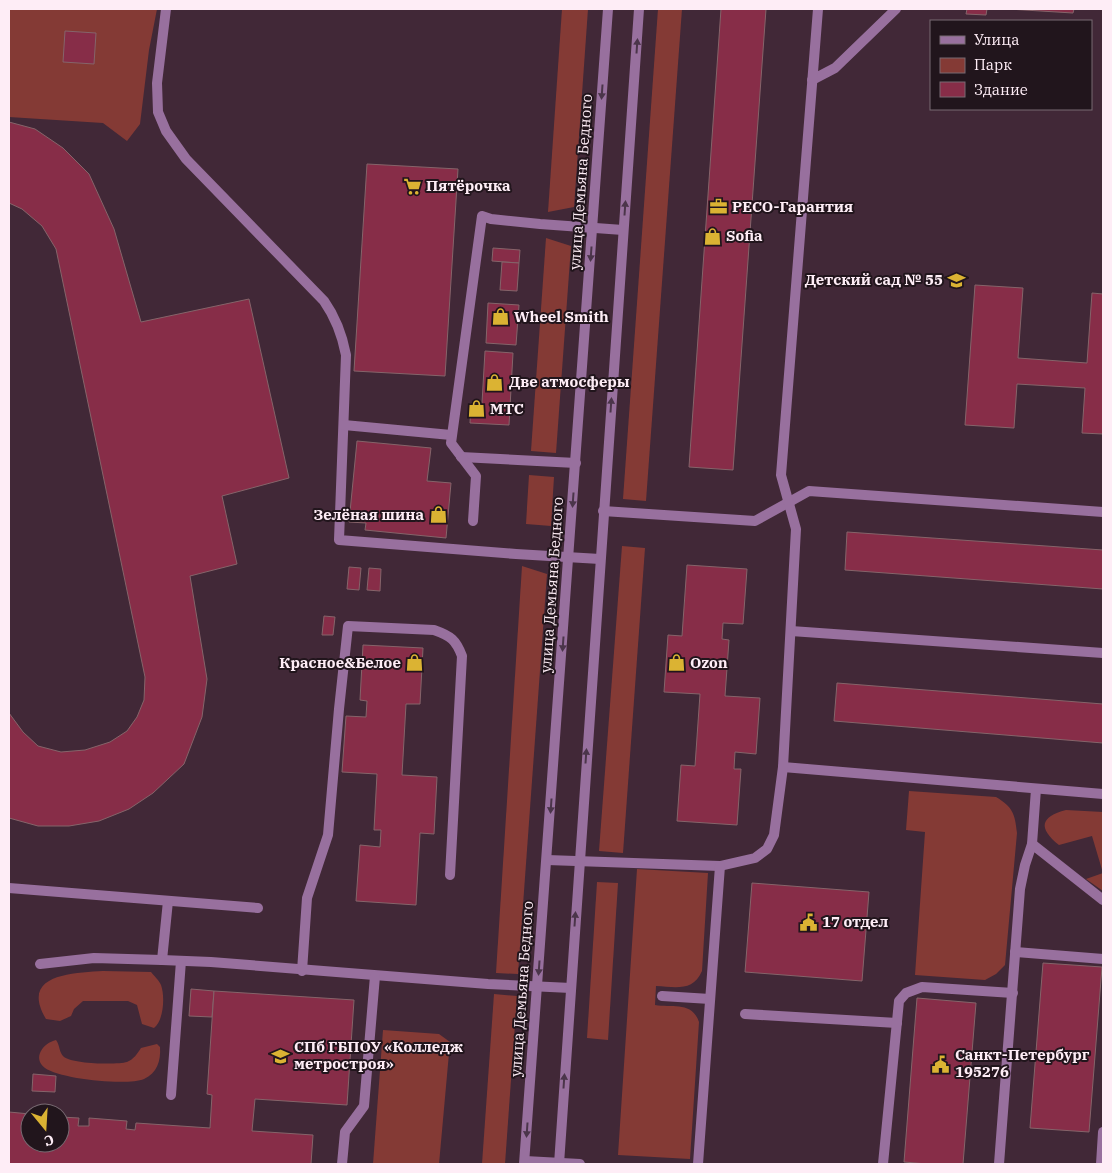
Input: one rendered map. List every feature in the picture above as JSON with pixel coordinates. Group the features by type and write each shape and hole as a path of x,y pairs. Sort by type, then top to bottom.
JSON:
{"street":[{"path":"166,9 157,83 158,112 166,131 186,159 324,301 335,316 342,336 346,355 339,540 600,559"},
{"name":"улица Демьяна Бедного","path":"525,1163 608,9"},
{"path":"559,1163 639,9"},
{"path":"547,860 720,866 755,858 767,849 774,835 783,767 796,529 781,475 818,9"},
{"path":"812,80 835,68 896,9"},
{"path":"473,521 476,476 450,443 482,216 491,219 540,224 623,230"},
{"path":"344,425 451,435"},
{"path":"461,456 576,463"},
{"path":"603,511 755,521 809,491 1103,512"},
{"path":"302,970 307,898 328,835 348,626 434,630 446,634 457,644 462,656 450,875"},
{"path":"791,632 1103,653"},
{"path":"783,767 1103,794"},
{"path":"999,1164 1020,889 1032,844 1036,789"},
{"path":"1032,844 1103,900"},
{"path":"698,1164 720,866"},
{"path":"9,888 258,908"},
{"path":"162,960 168,901"},
{"path":"1015,952 1103,959"},
{"path":"40,964 94,958 162,960 571,988"},
{"path":"171,1095 181,961"},
{"path":"342,1164 345,1132 364,1106 375,976"},
{"path":"883,1164 899,1001 906,994 922,988 1013,993"},
{"path":"662,996 710,999"},
{"path":"745,1014 897,1023"},
{"path":"1101,1164 1103,1132"},
{"path":"525,1163 580,1164"}],"green space":[{"path":"9,9 157,9 149,50 140,124 127,141 103,123 9,117"},
{"path":"562,9 588,9 574,207 548,212"},
{"path":"658,9 682,9 646,501 623,499"},
{"path":"546,238 571,246 556,453 531,451"},
{"path":"529,475 554,477 551,526 526,524"},
{"path":"622,546 645,548 623,853 599,851"},
{"path":"522,566 547,574 518,974 496,973"},
{"path":"909,791 996,797 1010,808 1014,816 1017,833 1005,965 996,974 985,980 915,975 925,832 906,830"},
{"path":"1066,810 1103,812 1103,873 1092,836 1059,845 1052,839 1045,828 1047,820 1051,816"},
{"path":"637,869 708,873 702,971 694,982 683,987 656,986 655,1005 686,1008 696,1015 699,1022 690,1159 618,1155"},
{"path":"1103,873 1103,891 1086,879"},
{"path":"597,882 618,883 608,1040 587,1038"},
{"path":"103,971 151,972 160,983 163,995 162,1014 154,1028 142,1024 137,1005 128,1001 83,1001 74,1009 71,1016 60,1021 46,1019 39,1004 39,993 44,985 53,979 65,975"},
{"path":"494,994 517,996 505,1164 482,1164"},
{"path":"383,1030 439,1034 450,1042 439,1164 373,1164"},
{"path":"56,1040 62,1055 76,1061 105,1064 127,1062 141,1048 157,1044 160,1047 160,1057 155,1070 144,1079 123,1082 78,1078 53,1072 41,1064 39,1056 41,1051 47,1044"}],"building":[{"path":"721,9 766,9 733,470 689,467"},
{"path":"967,9 987,9 986,15 966,14"},
{"path":"1008,9 1074,9 1073,13"},
{"path":"65,31 96,33 94,64 63,62"},
{"path":"9,122 35,129 63,148 89,174 114,229 141,322 249,299 289,478 222,496 237,564 190,576 207,679 202,717 184,764 153,793 129,809 99,821 69,826 38,826 9,818 9,713 23,732 38,746 61,752 85,750 110,742 127,731 137,717 144,700 145,677 56,249 42,226 22,209 9,203"},
{"path":"367,164 458,169 445,376 354,371"},
{"path":"493,248 520,250 519,263 492,261"},
{"path":"502,262 519,263 517,291 500,290"},
{"path":"975,285 1023,288 1018,358 1087,363 1092,293 1103,294 1103,434 1082,433 1085,388 1017,384 1014,428 965,425"},
{"path":"488,303 519,305 516,345 486,343"},
{"path":"485,351 513,353 509,425 470,423 471,403 482,403"},
{"path":"357,441 431,448 427,481 451,483 446,538 365,530 366,523 349,522"},
{"path":"847,532 1103,550 1103,589 845,570"},
{"path":"687,565 747,569 743,624 723,623 722,639 729,640 725,696 760,698 756,754 735,752 734,769 741,769 737,825 677,821 681,765 695,766 700,694 664,692 668,635 682,636"},
{"path":"349,567 361,568 359,590 347,589"},
{"path":"369,568 381,569 380,591 367,590"},
{"path":"324,616 335,617 333,635 322,635"},
{"path":"363,645 423,648 420,704 406,704 402,775 437,777 434,834 420,833 416,905 356,901 360,845 380,847 381,830 374,830 377,774 342,772 346,716 366,717 367,701 360,700"},
{"path":"837,683 1103,704 1103,743 834,721"},
{"name":"17 отдел","path":"752,883 869,892 862,981 745,972"},
{"path":"1043,963 1102,967 1089,1132 1030,1128"},
{"path":"191,989 214,991 212,1017 189,1016"},
{"name":"СПб ГБПОУ «Колледж метростроя»","path":"214,991 354,1000 347,1105 255,1099 252,1131 313,1135 311,1164 9,1164 9,1112 20,1113 20,1153 70,1153 70,1118 79,1118 78,1126 89,1126 89,1118 127,1121 126,1129 135,1130 136,1123 210,1128 212,1095 207,1094"},
{"path":"917,998 976,1003 963,1164 904,1162"},
{"path":"33,1074 56,1076 55,1092 32,1091"}],"place":[{"name":"Пятёрочка","path":"412,186"},
{"name":"РЕСО-Гарантия","path":"718,207"},
{"name":"Sofia","path":"712,236"},
{"name":"Детский сад № 55","path":"957,280"},
{"name":"Wheel Smith","path":"500,317"},
{"name":"Две атмосферы","path":"495,382"},
{"name":"МТС","path":"476,409"},
{"name":"Зелёная шина","path":"438,515"},
{"name":"Красное&Белое","path":"415,663"},
{"name":"Ozon","path":"676,663"},
{"name":"17 отдел","path":"808,922"},
{"name":"СПб ГБПОУ «Колледж метростроя»","path":"280,1056"},
{"name":"Санкт-Петербург 195276","path":"941,1064"}]}
